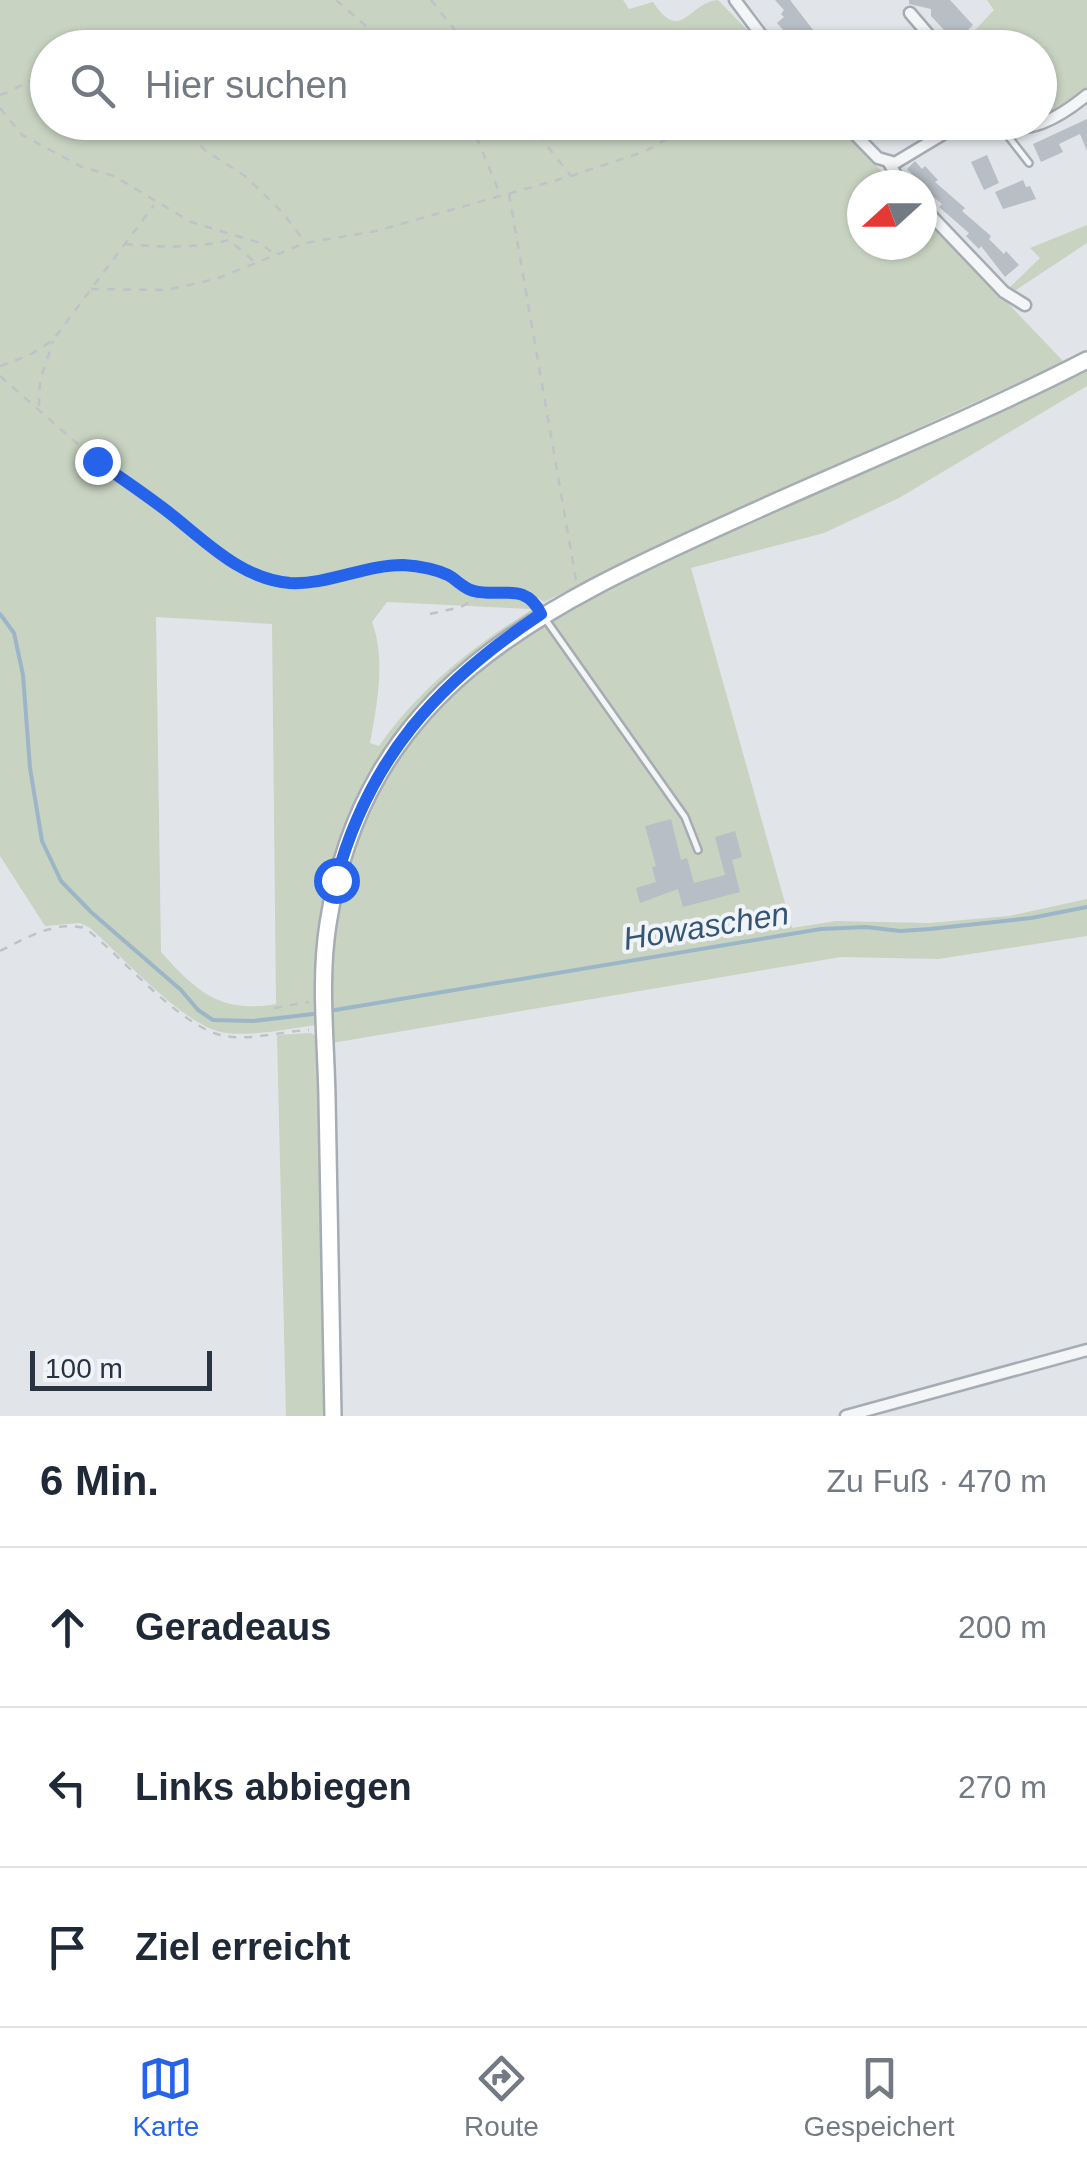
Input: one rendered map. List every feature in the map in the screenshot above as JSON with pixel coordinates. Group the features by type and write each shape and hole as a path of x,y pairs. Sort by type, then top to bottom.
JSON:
{"street":[{"path":"735,0 758,30"},
{"path":"910,13 925,30"},
{"path":"1057,116 1087,95"},
{"path":"860,140 878,158 889,162 907,158 932,140"},
{"path":"889,162 894,170"},
{"path":"937,222 1004,292 1026,305"},
{"path":"333,1416 327,929 350,832 371,787 418,716 489,650 541,614 658,554 1087,360"},
{"path":"846,1416 1087,1350"}],"lane":[{"path":"1011,140 1029,163"},
{"path":"541,614 685,817 698,850"}],"path":[{"path":"336,0 370,30"},
{"path":"431,0 455,30"},
{"path":"0,95 30,82"},
{"path":"0,108 30,139"},
{"path":"31,140 82,167 114,176 192,222 260,243 274,254"},
{"path":"196,140 206,151 245,176 283,213 305,243"},
{"path":"478,140 501,195"},
{"path":"542,140 571,176"},
{"path":"91,289 166,290 216,279 305,243 376,231 571,176 664,140"},
{"path":"509,193 578,595"},
{"path":"38,410 40,380 53,340 156,203"},
{"path":"125,244 168,248 229,240 257,264"},
{"path":"0,366 30,355 53,340"},
{"path":"0,376 97,461 212,548 260,576 294,583 316,582 355,570 404,565 429,568 473,591 515,592 535,602 541,614"},
{"path":"430,614 461,607 488,592"},
{"path":"0,950 49,928 86,928 172,1007 223,1036 326,1028"},
{"path":"274,1008 325,999"}],"green space":[{"path":"0,0 623,0 629,9 653,2 663,14 678,21 718,0 747,30 30,30 30,140 851,140 880,170 847,170 847,260 937,260 937,229 1064,362 688,532 544,602 538,598 531,603 534,615 458,669 425,702 369,779 333,865 322,925 318,1025 240,1034 217,1031 168,1001 80,923 45,926 0,856","holes":["387,602 531,610 448,670 412,705 379,746 370,743 379,667 372,622","156,617 272,624 276,1004 239,1006 224,1002 198,988 161,952"]},
{"path":"987,0 1087,0 1087,87 1057,108 1057,30 975,30 994,10"},
{"path":"1087,225 1087,243 1016,290 1009,288 1040,258 1030,248"},
{"path":"1087,368 1087,386 899,498 824,533 691,568 792,928 836,921 929,923 1009,916 1087,899 1087,936 938,959 841,957 332,1043 339,911 344,879 364,816 379,785 415,731 461,684 513,643 630,576"},
{"path":"311,1033 319,1038 327,1416 286,1416 277,1035"}],"building":[{"path":"775,0 790,0 813,30 783,30 777,23 784,17 784,10"},
{"path":"909,0 950,0 973,25 968,30 944,30 931,16 931,9 909,4"},
{"path":"1087,119 1087,151 1080,134 1059,144 1063,152 1041,162 1033,144 1057,140 1057,133"},
{"path":"987,155 999,183 984,190 971,162"},
{"path":"915,161 929,170 908,170"},
{"path":"1023,180 1036,199 1003,209 995,192"},
{"path":"937,184 1019,265 1005,277 981,246 979,249 966,236 969,233 939,207 942,204 937,200"},
{"path":"671,819 681,860 687,858 694,883 725,875 715,837 735,831 742,857 732,860 740,892 683,907 678,889 640,903 636,888 656,882 652,867 656,866 645,826"}],"waterway":[{"name":"Howaschen","path":"0,614 14,633 23,675 30,768 42,841 61,881 213,1020 253,1021 313,1014"},
{"name":"Howaschen","path":"335,1010 821,929 930,929 1031,918 1087,907"}],"route":[{"path":"97,461 212,548 272,580 316,582 355,570 404,565 429,568 473,591 515,592 535,602 541,614 464,671 418,716 360,809 336,880"}]}
